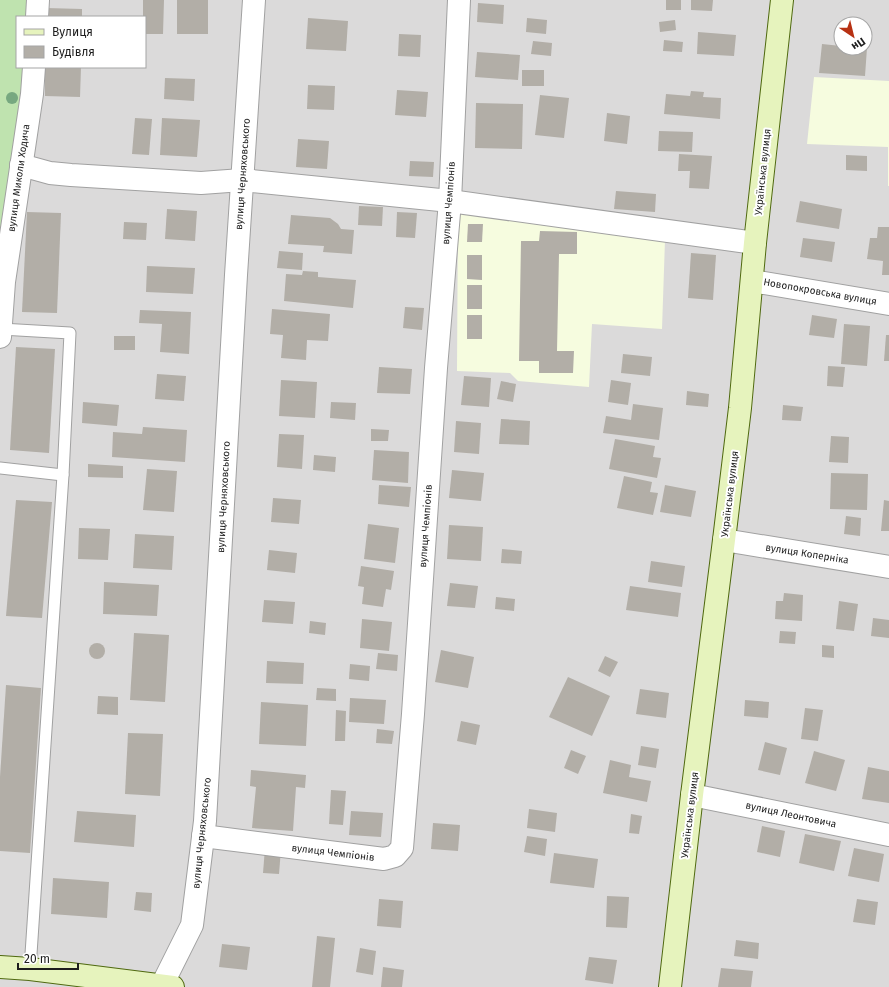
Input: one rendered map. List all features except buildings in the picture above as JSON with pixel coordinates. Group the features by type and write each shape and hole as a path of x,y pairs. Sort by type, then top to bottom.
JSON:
{"main road":[{"name":"Українська вулиця","path":"670,987 692,795 740,408 755,243 782,0"},
{"path":"0,967 30,969 165,987"}],"street":[{"path":"37,16 38,0"},
{"name":"вулиця Черняховського","path":"165,987 192,924 206,813 242,180 254,0"},
{"name":"вулиця Чемпіонів","path":"203,836 384,859 395,856 402,848 450,201 459,0"},
{"name":"вулиця Миколи Ходича","path":"0,333 4,282 32,94 34,68"},
{"path":"21,165 50,173 71,176 201,183 242,180 450,201 755,243"},
{"name":"Новопокровська вулиця","path":"752,281 889,304"},
{"name":"вулиця Коперніка","path":"724,540 889,567"},
{"name":"вулиця Леонтовича","path":"692,795 889,835"}],"lane":[{"path":"0,333 70,333 63,475 30,969"},
{"path":"0,468 63,475"}],"shaded area":[{"path":"38,0 889,0 889,987 0,987 0,337 34,68 146,68 146,16 37,16"},
{"path":"814,77 889,81 889,186 888,147 807,144"},
{"path":"458,213 665,240 662,329 592,324 589,387 518,381 510,373 457,371"}],"green space":[{"path":"0,0 38,0 37,16 16,16 16,68 34,68 0,337"}]}
